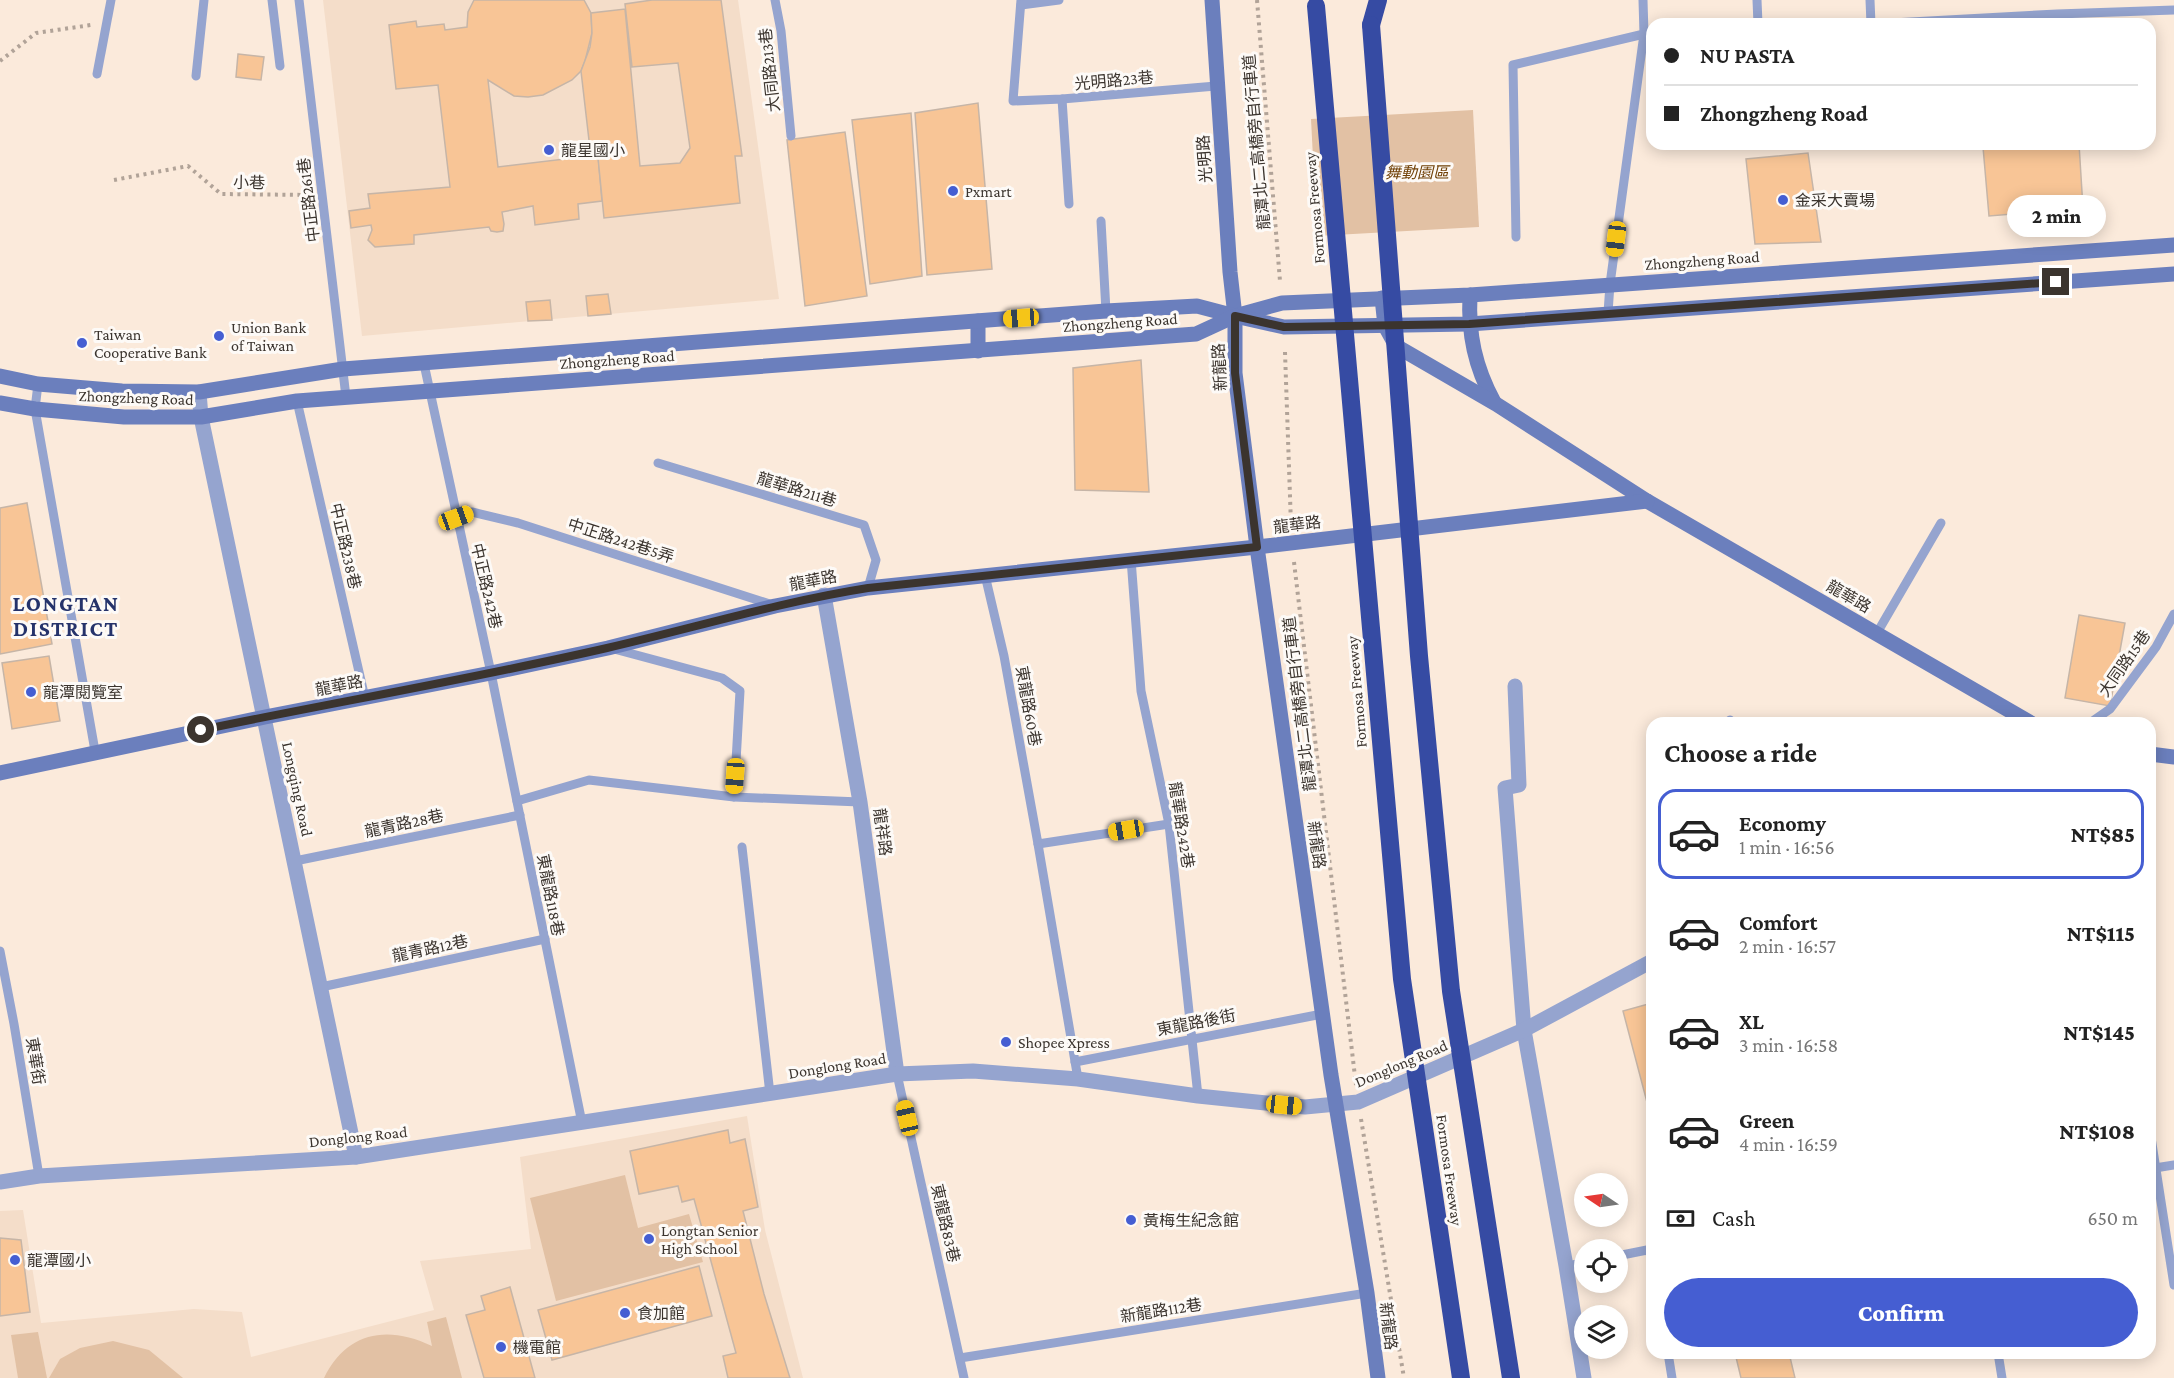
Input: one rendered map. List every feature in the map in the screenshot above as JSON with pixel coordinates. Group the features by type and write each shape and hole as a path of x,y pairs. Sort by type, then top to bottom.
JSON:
{"highway":[{"name":"Formosa Freeway","path":"1370,0 1419,656 1451,991 1511,1378"},
{"path":"1371,25 1378,0"},
{"name":"Formosa Freeway","path":"1316,2 1402,979 1461,1378"}],"main road":[{"name":"光明路","path":"1212,0 1216,86 1235,316"},
{"name":"Zhongzheng Road","path":"0,403 35,409 124,417 201,417 297,400 1196,334 1235,316 1282,303 1470,295 2174,245"},
{"name":"Zhongzheng Road","path":"0,376 38,384 122,391 200,392 343,369 1106,311 1197,306 1284,327 1469,324 2174,274"},
{"name":"龍華路","path":"1470,295 1469,324 1481,379 1496,404"},
{"name":"龍華路","path":"1382,298 1385,326 1396,346 1496,404 1647,501 2021,717"},
{"name":"新龍路","path":"1235,316 1235,373 1257,547 1322,1014 1367,1293 1378,1378"},
{"path":"978,321 978,351"},
{"name":"龍華路","path":"0,773 95,751 491,674 824,595 868,588 1257,547 1647,501"},
{"path":"2156,755 2174,757"}],"street":[{"name":"Longqing Road","path":"200,392 201,417 356,1157"},
{"name":"龍祥路","path":"824,595 860,802 897,1074"},
{"path":"1515,686 1519,785 1505,788 1524,1030 1584,1378"},
{"name":"Donglong Road","path":"0,1182 39,1176 356,1157 897,1074 974,1071 1077,1079 1198,1096 1305,1107 1359,1102 1524,1030 1646,964"}],"lane":[{"path":"97,74 111,0"},
{"path":"196,76 204,0"},
{"path":"272,0 280,66"},
{"name":"中正路261巷","path":"299,0 346,397"},
{"name":"大同路213巷","path":"776,0 782,31 792,136"},
{"path":"1021,2 1059,0"},
{"path":"1643,0 1646,20"},
{"path":"1757,0 1758,18"},
{"path":"1870,0 1872,18"},
{"name":"光明路23巷","path":"1021,2 1013,100 1062,99 1216,86"},
{"path":"1983,18 2174,10"},
{"path":"1516,237 1513,65 1646,34"},
{"path":"1608,313 1610,284 1646,47"},
{"path":"1062,99 1069,204"},
{"path":"1101,221 1106,311"},
{"name":"中正路242巷","path":"424,364 491,674"},
{"path":"38,384 35,409 95,751"},
{"name":"中正路238巷","path":"297,400 365,698"},
{"name":"龍華路211巷","path":"657,463 864,525 876,560 868,588"},
{"name":"中正路242巷5弄","path":"456,518 472,512 518,523 775,606"},
{"path":"1877,633 1941,523"},
{"name":"龍華路242巷","path":"1131,559 1141,691 1169,824 1198,1096"},
{"name":"東龍路60巷","path":"985,575 1004,656 1077,1079"},
{"name":"大同路15巷","path":"2099,717 2110,709 2156,647 2174,614"},
{"path":"608,648 722,678 740,691 734,797"},
{"name":"東龍路118巷","path":"491,674 582,1123"},
{"path":"517,801 589,780 734,797 860,802"},
{"name":"龍青路28巷","path":"295,861 520,814"},
{"path":"1038,844 1169,824"},
{"path":"742,847 770,1094"},
{"name":"龍青路12巷","path":"321,987 545,939"},
{"name":"東華街","path":"0,951 39,1176"},
{"name":"東龍路後街","path":"1075,1062 1322,1014"},
{"name":"東龍路83巷","path":"897,1074 964,1378"},
{"path":"2174,1165 2156,1168 2174,1285"},
{"path":"1628,1254 1646,1250"},
{"path":"1566,1266 1574,1265"},
{"name":"新龍路112巷","path":"960,1358 1367,1293"},
{"path":"1669,1359 1672,1378"},
{"path":"1999,1359 2002,1378"}],"path":[{"name":"龍潭北二高橋旁自行車道","path":"1257,0 1280,281"},
{"path":"0,61 36,33 107,23"},
{"name":"小巷","path":"114,180 188,166 221,194 322,195"},
{"path":"1285,352 1291,525"},
{"name":"龍潭北二高橋旁自行車道","path":"1294,562 1359,1102 1404,1378"}],"shaded area":[{"name":"龍星國小","path":"323,0 738,0 779,299 362,336"},
{"name":"Longtan Senior High School","path":"747,1116 765,1230 803,1378 0,1378 0,1211 23,1210 41,1323 194,1309 242,1312 251,1357 434,1310 420,1261 531,1249 520,1157"}],"green space":[{"name":"舞動園區","path":"1473,110 1479,227 1317,236 1311,119"},
{"path":"625,1175 638,1228 689,1214 703,1262 556,1301 530,1198"},
{"path":"446,1317 462,1378 324,1378 333,1362 344,1350 370,1336 400,1336 416,1339 432,1346 427,1322"},
{"path":"38,1332 47,1378 18,1378 11,1335"},
{"path":"113,1341 149,1350 183,1378 49,1378 60,1359 80,1348"}],"building":[{"path":"474,0 584,0 591,13 592,33 581,71 572,80 543,95 528,97 514,96 488,80 498,167 598,155 602,201 578,204 579,219 535,225 533,206 502,212 503,231 491,231 489,227 414,235 414,244 375,247 368,240 372,230 371,225 351,228 349,211 370,208 368,194 450,187 438,85 396,89 389,25 416,21 417,27 444,24 445,30 467,27 468,12"},
{"path":"652,0 721,0 742,156 735,156 740,203 604,218 597,148 590,149 581,71 590,47 591,13 625,9 640,166 680,163 690,148 678,63 632,67 625,4"},
{"path":"238,54 264,57 261,80 236,77"},
{"name":"Pxmart","path":"978,103 992,269 927,275 915,113"},
{"path":"911,113 922,276 870,284 852,120"},
{"path":"845,132 867,296 805,306 787,140"},
{"path":"1983,150 2079,150 2083,208 1989,216"},
{"name":"金采大賣場","path":"1808,153 1821,242 1755,244 1746,159"},
{"path":"608,294 611,314 588,316 586,296"},
{"path":"550,300 552,320 528,321 526,302"},
{"path":"1141,360 1149,492 1075,490 1073,368"},
{"path":"27,503 52,644 0,654 0,508"},
{"path":"2079,615 2125,623 2110,706 2065,698"},
{"name":"龍潭閱覽室","path":"49,656 60,721 12,729 2,663"},
{"path":"1646,1005 1646,1098 1623,1011"},
{"path":"728,1130 730,1143 745,1139 758,1207 743,1211 764,1294 790,1378 728,1378 723,1356 736,1353 694,1199 682,1202 678,1186 639,1194 630,1151"},
{"path":"0,1238 21,1240 30,1312 0,1316"},
{"name":"食加館","path":"699,1266 712,1316 552,1360 538,1310"},
{"name":"機電館","path":"510,1287 535,1378 484,1378 466,1315 485,1310 481,1296"},
{"path":"1736,1359 1790,1359 1795,1378 1741,1378"}],"place":[{"name":"龍星國小","path":"549,150"},
{"name":"Pxmart","path":"953,191"},
{"name":"金采大賣場","path":"1783,200"},
{"name":"Union Bank of Taiwan","path":"219,336"},
{"name":"Taiwan Cooperative Bank","path":"82,343"},
{"name":"龍潭閱覽室","path":"31,692"},
{"name":"Shopee Xpress","path":"1006,1042"},
{"name":"黃梅生紀念館","path":"1131,1220"},
{"name":"Longtan Senior High School","path":"649,1239"},
{"name":"龍潭國小","path":"15,1260"},
{"name":"食加館","path":"625,1313"},
{"name":"機電館","path":"501,1347"}],"district":[{"name":"LONGTAN DISTRICT","path":"66,616"}],"route":[{"path":"201,730 491,674 824,595 868,588 1257,547 1235,373 1235,316 1284,327 1469,324 2056,282"}]}
